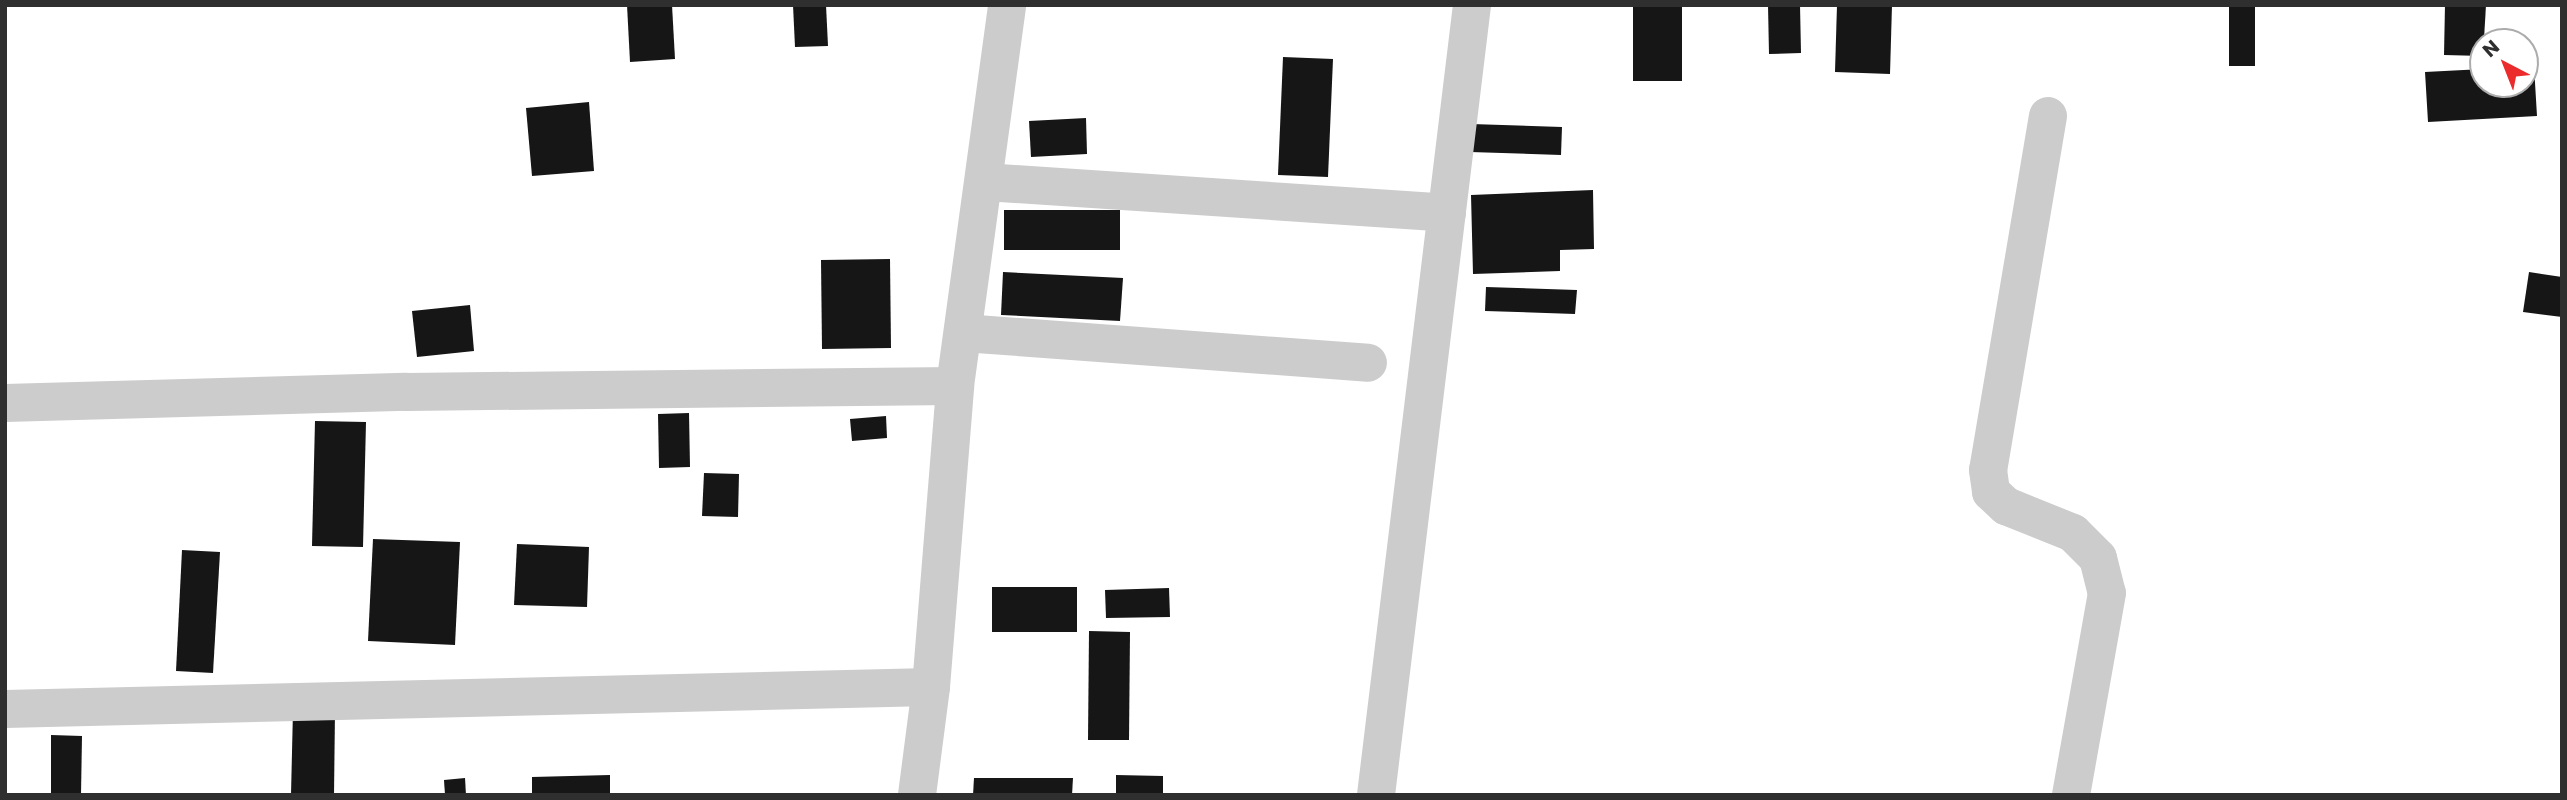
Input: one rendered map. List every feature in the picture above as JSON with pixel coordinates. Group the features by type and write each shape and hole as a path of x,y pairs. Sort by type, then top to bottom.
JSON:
{"street":[{"path":"917,795 931,687 955,386 985,182 1007,5"},
{"path":"1376,795 1472,5"},
{"path":"2048,116 1988,470 1992,492 2006,506 2073,533 2098,558 2104,581 2107,593 2071,795"},
{"path":"985,182 1447,213"},
{"path":"963,333 1368,363"},
{"path":"5,403 406,392 955,386"},
{"path":"5,709 931,687"}],"building":[{"path":"627,5 672,5 675,59 630,62"},
{"path":"793,5 826,5 828,46 795,47"},
{"path":"1633,5 1682,5 1682,81 1633,81"},
{"path":"1768,5 1800,5 1801,53 1769,54"},
{"path":"1837,5 1892,5 1890,74 1835,72"},
{"path":"2229,5 2255,5 2255,66 2229,66"},
{"path":"2445,5 2486,5 2485,28 2469,28 2469,56 2444,55"},
{"path":"1283,57 1333,59 1328,177 1278,175"},
{"path":"2469,70 2469,98 2536,98 2537,116 2428,122 2425,72"},
{"path":"589,102 594,171 532,176 526,108"},
{"path":"1086,118 1087,154 1031,157 1029,121"},
{"path":"1471,124 1562,127 1561,155 1470,152"},
{"path":"1593,190 1594,249 1560,250 1560,271 1473,274 1471,195"},
{"path":"1004,210 1120,210 1120,250 1004,250"},
{"path":"890,259 891,348 822,349 821,260"},
{"path":"1003,272 1123,278 1120,321 1001,315"},
{"path":"2529,272 2562,277 2562,317 2523,312"},
{"path":"1486,287 1577,290 1575,314 1485,311"},
{"path":"470,305 474,351 417,357 412,311"},
{"path":"689,413 690,467 659,468 658,414"},
{"path":"886,416 887,438 852,441 850,419"},
{"path":"315,421 366,422 363,547 312,546"},
{"path":"704,473 739,474 738,517 702,516"},
{"path":"373,539 460,542 455,645 368,641"},
{"path":"517,544 589,547 587,607 514,605"},
{"path":"182,550 220,552 213,673 176,671"},
{"path":"992,587 1077,587 1077,632 992,632"},
{"path":"1169,588 1170,617 1106,618 1105,590"},
{"path":"1089,631 1130,632 1129,740 1088,740"},
{"path":"293,710 335,711 334,795 291,795"},
{"path":"51,735 82,736 81,795 51,795"},
{"path":"610,775 610,795 532,795 532,777"},
{"path":"1116,775 1163,776 1163,795 1116,795"},
{"path":"465,778 466,795 445,795 444,780"},
{"path":"974,778 1073,778 1072,795 973,795"}]}
